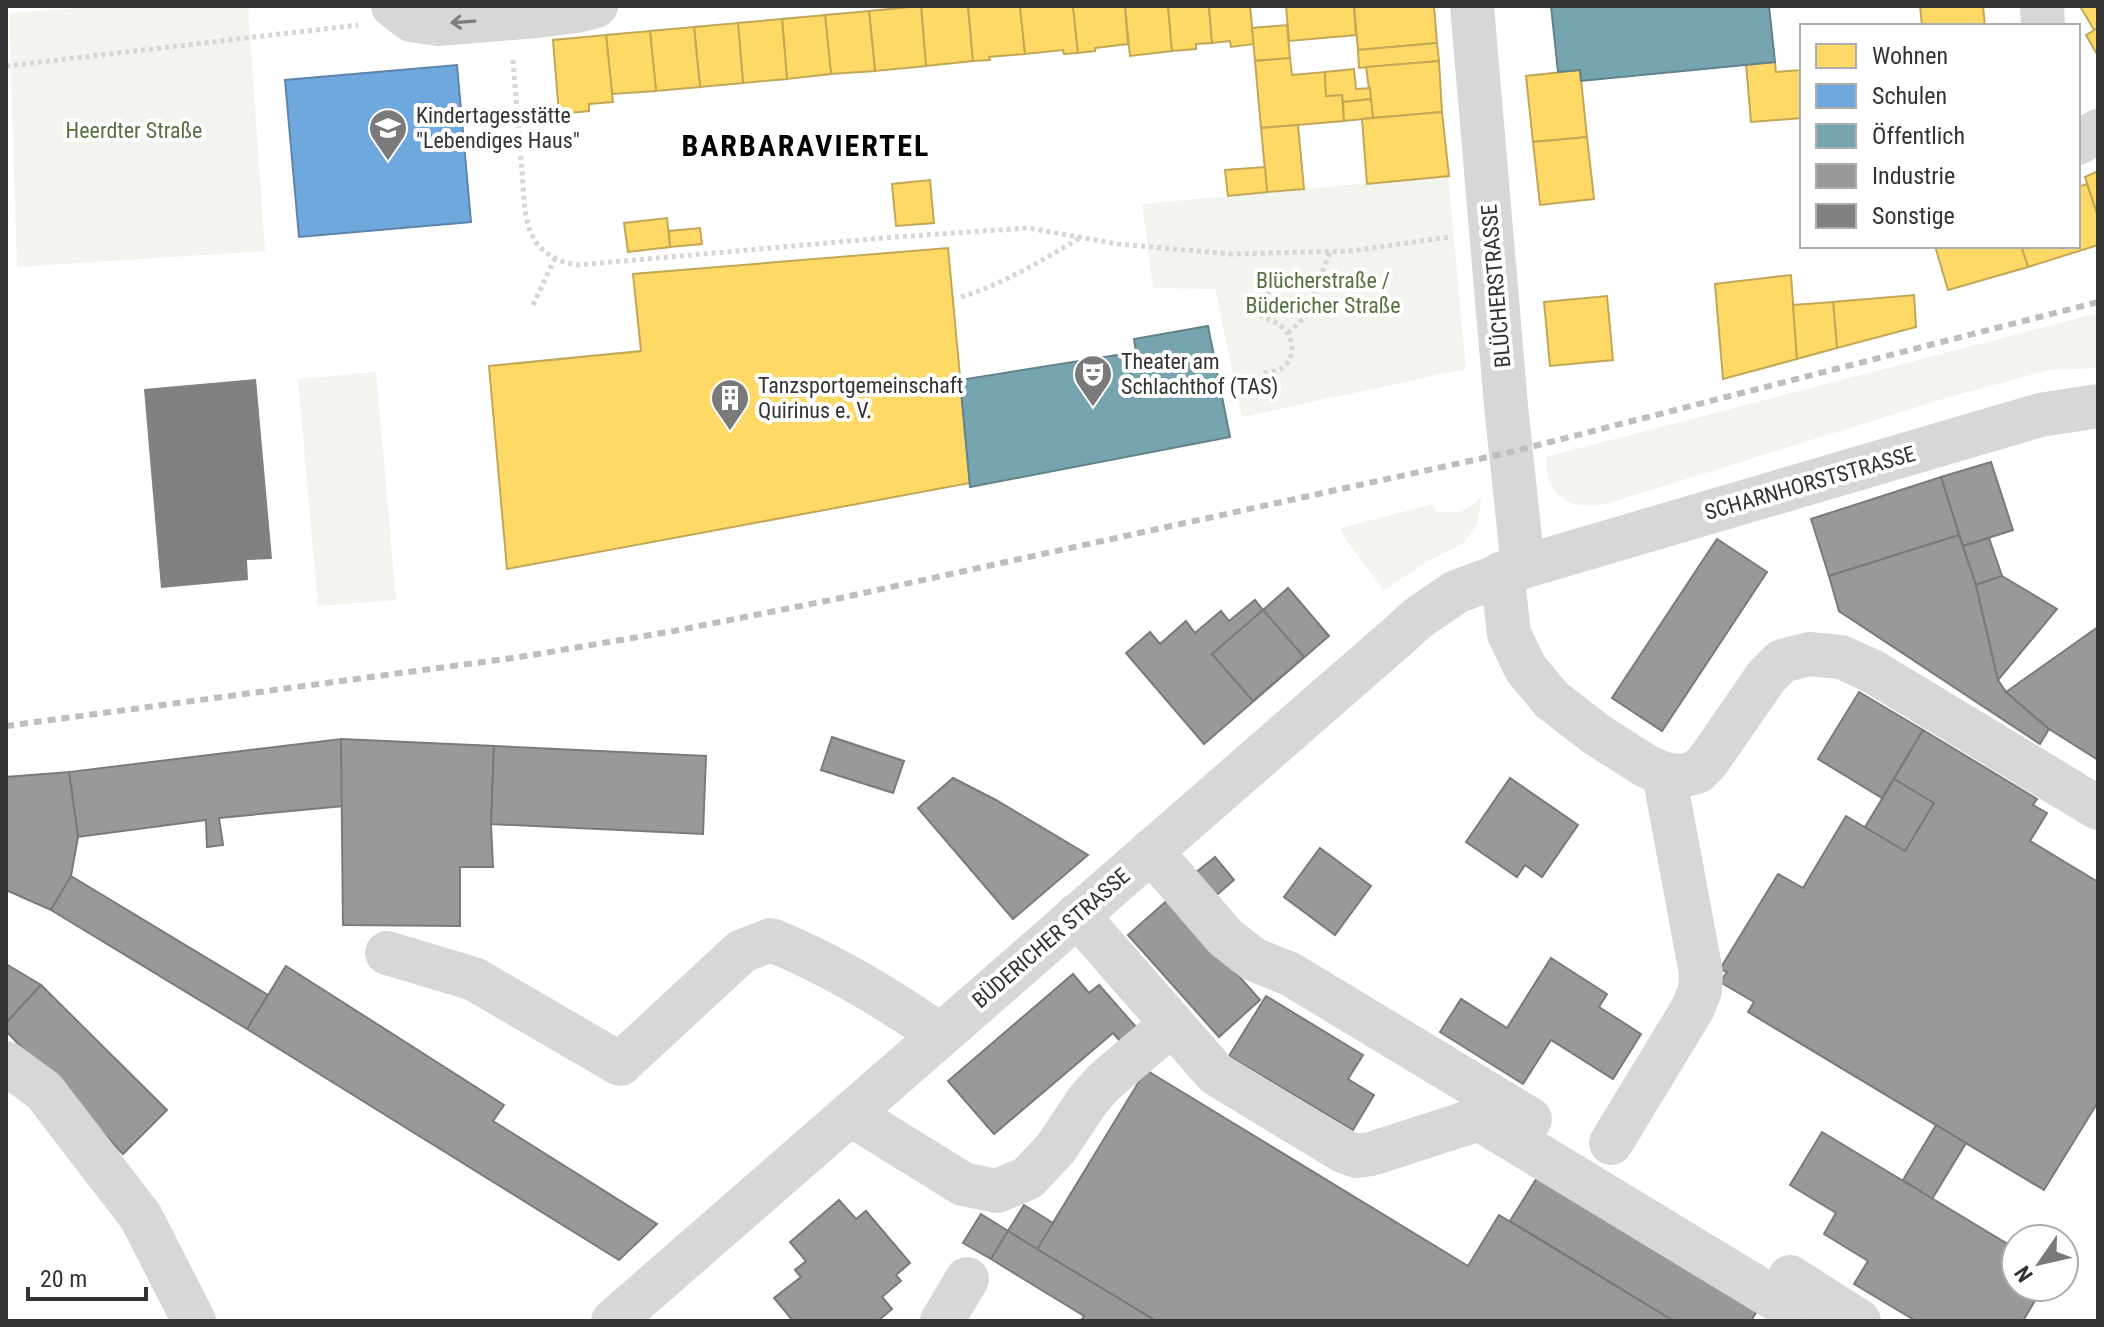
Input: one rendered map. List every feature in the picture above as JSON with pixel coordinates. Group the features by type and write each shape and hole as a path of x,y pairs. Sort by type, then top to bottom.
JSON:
{"street":[{"path":"394,6 411,20 438,24 508,19 596,6"},
{"name":"BLÜCHERSTRASSE","path":"1472,6 1506,406 1512,570"},
{"path":"2080,142 2098,131"},
{"name":"SCHARNHORSTSTRASSE","path":"1512,570 2040,415 2098,406"},
{"path":"1512,570 1509,634 1526,669 1552,700 1596,734 1664,774 1681,776 1697,772 1708,761 1766,677 1782,661 1809,654 1841,657 1872,671 2098,808"},
{"name":"BÜDERICHER STRASSE","path":"626,1317 850,1114 1418,618 1456,592 1512,570"},
{"path":"1611,1143 1693,1008 1700,990 1701,973 1664,774"},
{"path":"1151,851 1225,937 1383,1060 1812,1321"},
{"path":"1077,915 1216,1074 1343,1151 1357,1156 1371,1154 1479,1119"},
{"path":"387,953 474,979 620,1064 742,951 771,940 807,954 902,1009 940,1035"},
{"path":"1253,959 1290,974 1859,1321"},
{"path":"850,1114 963,1184 997,1191 1028,1178 1056,1148 1104,1082 1172,1024"},
{"path":"6,1063 25,1101 79,1137 141,1217 194,1321"},
{"path":"79,1137 161,1321"},
{"path":"942,1321 967,1279"}],"path":[{"path":"6,66 365,24 394,6"},
{"path":"508,19 525,207 531,235 540,247 563,262 578,265 1028,228 1118,244 1231,254 1351,251 1491,231"},
{"path":"961,297 985,290 1081,237"},
{"path":"1288,333 1305,317 1330,252"},
{"path":"533,305 555,258"},
{"path":"1264,373 1277,371 1288,363 1293,349 1288,333 1277,323 1262,317 1270,286"}],"green space":[{"name":"Heerdter Straße","path":"104,6 248,6 265,251 17,267 9,13"},
{"name":"Blücherstraße / Büdericher Straße","path":"1448,176 1466,369 1242,417 1215,289 1153,288 1142,204"},
{"path":"2098,313 2098,368 2049,370 1946,398 1609,503 1592,506 1569,502 1556,491 1547,474 1546,457"},
{"path":"376,372 396,600 318,606 298,379"},
{"path":"1481,498 1478,523 1464,543 1428,561 1384,590 1343,536 1341,528 1433,504 1436,512 1461,512"}],"building: Wohnen":[{"path":"921,6 968,6 973,61 926,66"},
{"path":"921,6 926,66 875,71 869,11"},
{"path":"968,6 1020,6 1025,54 973,61"},
{"path":"1020,6 1073,6 1078,53 1064,54 1063,50 1025,54"},
{"path":"1073,6 1125,6 1128,44 1078,53"},
{"path":"1125,6 1168,6 1172,51 1130,56"},
{"path":"1168,6 1209,6 1212,43 1196,44 1196,49 1172,51"},
{"path":"1209,6 1250,6 1254,44 1231,47 1230,41 1212,43"},
{"path":"1286,6 1354,6 1356,35 1289,41"},
{"path":"1354,6 1434,6 1437,43 1358,50"},
{"path":"1920,6 1983,6 1985,24 1922,24"},
{"path":"2080,6 2098,6 2098,28 2094,30"},
{"path":"869,11 875,71 831,74 825,15"},
{"path":"825,15 831,74 787,79 782,19"},
{"path":"782,19 787,79 743,83 738,23"},
{"path":"738,23 743,83 700,87 694,27"},
{"path":"1287,25 1290,58 1255,61 1252,28"},
{"path":"694,27 700,87 656,91 650,31"},
{"path":"2098,28 2098,56 2086,35"},
{"path":"650,31 656,91 612,94 606,35"},
{"path":"606,35 613,102 589,104 589,111 559,114 553,40"},
{"path":"1437,43 1439,61 1359,68 1358,50"},
{"path":"1290,58 1292,75 1325,72 1326,96 1342,95 1344,121 1261,128 1255,61"},
{"path":"1439,61 1442,112 1373,118 1366,67"},
{"path":"1775,62 1776,72 1800,70 1800,118 1751,122 1746,64"},
{"path":"1354,69 1356,89 1370,88 1371,99 1343,102 1342,95 1326,96 1325,72"},
{"path":"1580,70 1587,137 1533,142 1526,76"},
{"path":"1371,99 1373,118 1344,121 1343,102"},
{"path":"1442,112 1449,176 1367,184 1362,119"},
{"path":"1298,125 1304,189 1267,192 1261,128"},
{"path":"1587,137 1594,199 1540,205 1533,142"},
{"path":"1265,167 1267,192 1228,196 1225,170"},
{"path":"2098,171 2098,217 2085,177"},
{"path":"930,180 934,223 896,226 892,184"},
{"path":"2087,184 2098,217 2098,245 2028,267 2022,248 2080,248 2080,186"},
{"path":"667,218 670,247 628,252 624,223"},
{"path":"700,228 702,244 670,247 669,231"},
{"name":"Tanzsportgemeinschaft Quirinus e. V.","path":"948,248 970,483 507,569 489,366 641,351 633,274"},
{"path":"1936,248 2022,248 2028,267 1948,290"},
{"path":"1791,275 1797,359 1723,379 1715,284"},
{"path":"1914,295 1916,327 1837,348 1833,302"},
{"path":"1607,296 1613,360 1550,366 1544,302"},
{"path":"1833,302 1837,348 1797,359 1793,305"}],"building: Schulen":[{"path":"457,65 471,222 299,237 285,80"}],"building: Öffentlich":[{"path":"1551,6 1769,6 1775,62 1581,81 1580,70 1558,72"},
{"name":"Theater am Schlachthof (TAS)","path":"1208,326 1230,437 970,487 960,380 1136,352 1134,339"}],"building: Industrie":[{"path":"1991,462 2013,530 1963,546 1941,477"},
{"path":"1941,477 1959,535 1829,576 1811,519"},
{"path":"1959,535 1976,585 1998,680 2006,692 2049,729 2040,744 1839,611 1829,576"},
{"path":"1989,538 2002,576 1976,585 1963,546"},
{"path":"1717,539 1767,572 1662,731 1612,698"},
{"path":"2002,576 2057,609 1998,680 1976,585"},
{"path":"1288,588 1329,636 1204,744 1126,653 1150,632 1160,644 1186,621 1195,633 1221,611 1229,621 1255,600 1263,610"},
{"path":"1263,610 1304,657 1253,701 1212,654"},
{"path":"2098,627 2098,760 2049,729 2006,692"},
{"path":"1859,692 1923,730 1882,798 1818,759"},
{"path":"1923,730 2037,799 2033,805 2047,813 2030,841 2098,882 2098,1102 2044,1190 1748,1012 1754,1002 1720,982 1727,972 1720,969 1778,874 1803,888 1846,816 1905,851 1934,803 1894,779"},
{"path":"832,737 904,761 893,793 821,770"},
{"path":"341,739 343,806 219,818 223,845 207,847 206,820 78,837 69,772"},
{"path":"341,739 494,746 493,867 460,867 460,926 343,925"},
{"path":"494,746 706,756 703,834 491,824"},
{"path":"69,772 78,837 71,876 51,910 6,890 6,777"},
{"path":"953,778 1088,855 1013,919 918,808"},
{"path":"1510,778 1578,825 1542,877 1525,865 1517,877 1466,842"},
{"path":"1894,779 1934,803 1905,851 1865,827"},
{"path":"1320,848 1371,886 1335,935 1284,897"},
{"path":"1215,857 1234,880 1212,899 1193,875"},
{"path":"71,876 268,995 247,1029 51,910"},
{"path":"1170,898 1260,1000 1219,1037 1128,935"},
{"path":"1551,958 1607,994 1599,1007 1641,1034 1613,1079 1551,1040 1523,1084 1440,1032 1461,999 1507,1028"},
{"path":"6,964 41,985 6,1023"},
{"path":"286,966 504,1105 493,1121 657,1224 619,1260 247,1029"},
{"path":"1073,974 1089,993 1099,985 1136,1027 1120,1041 1113,1033 994,1134 948,1081"},
{"path":"41,985 167,1110 123,1154 6,1031 6,1023"},
{"path":"1266,996 1363,1055 1348,1079 1374,1095 1353,1130 1229,1056"},
{"path":"1146,1070 1468,1266 1499,1215 1674,1321 1156,1321 1037,1249"},
{"path":"1936,1125 1966,1143 1932,1199 1903,1180"},
{"path":"1822,1132 2000,1239 2000,1303 2034,1303 2023,1321 1916,1321 1854,1284 1868,1261 1824,1234 1836,1213 1790,1185"},
{"path":"1543,1168 1763,1301 1751,1321 1674,1321 1510,1221"},
{"path":"839,1200 856,1219 866,1211 910,1263 896,1275 901,1281 882,1297 892,1309 878,1321 793,1321 774,1298 801,1277 795,1270 806,1261 790,1242"},
{"path":"1024,1205 1053,1223 1037,1249 1008,1231"},
{"path":"981,1214 1008,1231 991,1259 963,1243"},
{"path":"1008,1231 1156,1321 1081,1321 1084,1316 991,1259"}],"building: Sonstige":[{"path":"256,379 272,559 247,560 248,580 161,588 144,389"}],"railway":[{"path":"6,726 520,657 836,599 1511,452 2098,302"}],"place":[{"name":"Kindertagesstätte \"Lebendiges Haus\"","path":"388,162"},
{"name":"Theater am Schlachthof (TAS)","path":"1093,408"},
{"name":"Tanzsportgemeinschaft Quirinus e. V.","path":"730,432"}],"district":[{"name":"BARBARAVIERTEL","path":"806,145"}]}
